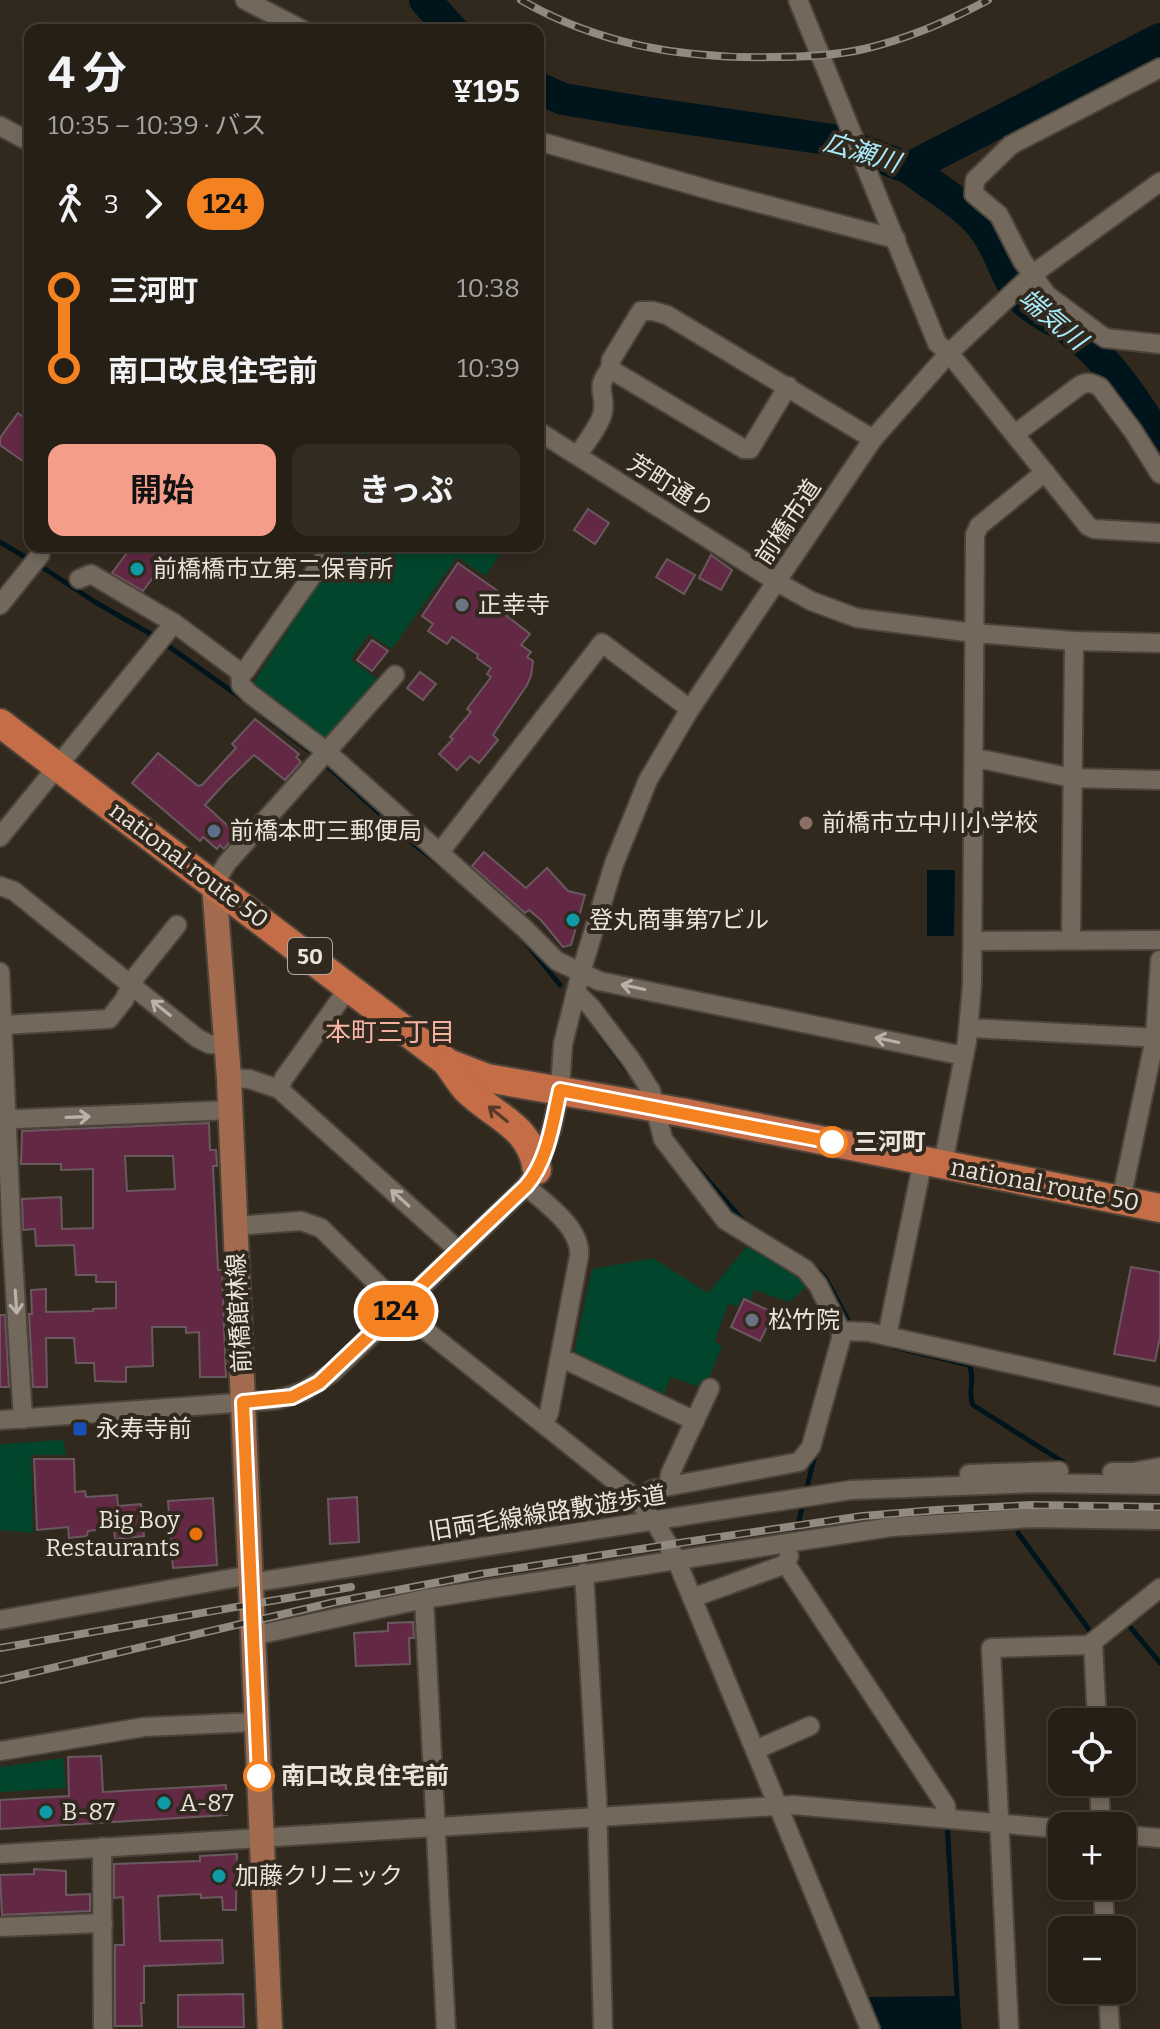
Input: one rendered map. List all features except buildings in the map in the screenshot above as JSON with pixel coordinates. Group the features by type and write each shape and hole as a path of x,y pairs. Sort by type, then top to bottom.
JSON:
{"highway":[{"name":"national route 50","path":"0,723 448,1063 487,1078 657,1108 1160,1208"},
{"path":"448,1063 466,1089 526,1137 533,1152 531,1178"}],"main road":[{"name":"前橋館林線","path":"214,884 231,1110 270,2029"}],"street":[{"path":"245,0 273,23"},
{"path":"798,0 937,343 949,353 1088,526 1094,529 1160,533"},
{"path":"1160,68 1011,145 975,180 974,194 999,215 1022,260 1047,295 1105,338 1160,344"},
{"path":"0,126 24,139"},
{"path":"544,143 896,239"},
{"name":"前橋市道","path":"531,1178 552,1128 560,1090 561,1053 581,972 614,864 648,780 690,709 873,439 949,353 1033,274 1160,182"},
{"path":"578,455 603,414 602,380 641,311 667,315 873,439"},
{"path":"610,369 744,449 750,449 788,386"},
{"path":"1015,434 1085,382 1092,383 1100,387 1133,431 1160,474"},
{"name":"芳町通り","path":"544,435 777,582 811,601 857,618 974,633 1074,641 1160,643"},
{"path":"887,1336 969,1028 973,941 976,530 1045,472"},
{"path":"240,672 255,660 329,552"},
{"path":"0,605 40,555"},
{"path":"79,579 91,574 174,623 240,672 241,685 250,694 327,752 557,961 599,981 964,1056"},
{"path":"0,837 174,623"},
{"path":"1071,939 1074,641"},
{"path":"440,852 602,643 690,709"},
{"path":"214,884 227,863 395,675"},
{"path":"974,760 1072,778 1160,780"},
{"path":"0,886 14,891 197,1038 209,1044 227,1045"},
{"path":"3,1025 103,1021 113,1016 131,985 177,925"},
{"path":"973,941 1160,940"},
{"path":"1121,1200 1158,1038 1160,960"},
{"path":"0,972 4,1116 23,1419"},
{"path":"279,1089 350,986"},
{"path":"576,992 632,1061 651,1091 663,1139 725,1220 805,1269 818,1285 841,1331 811,1447 799,1462 669,1486 636,1498"},
{"path":"969,1028 1158,1038"},
{"path":"229,1078 249,1079 279,1089 458,1250"},
{"path":"4,1116 17,1119 231,1110"},
{"path":"0,1420 292,1397 319,1383 531,1178 580,1243 549,1413 543,1423"},
{"path":"235,1226 301,1221 316,1224 400,1307 636,1498 676,1559 870,2029"},
{"path":"841,1331 860,1330 1160,1397"},
{"path":"559,1360 570,1362 695,1421"},
{"path":"669,1486 670,1474 710,1388"},
{"name":"旧両毛線線路敷遊歩道","path":"0,1620 932,1476 1021,1470 1133,1472 1160,1467"},
{"name":"旧両毛線線路敷遊歩道","path":"851,1490 1036,1483 1160,1485"},
{"path":"253,1636 424,1599 891,1527 952,1521 1063,1517 1160,1520"},
{"path":"692,1598 786,1564 789,1558 788,1541"},
{"path":"786,1564 946,1806 947,1818"},
{"path":"584,1573 597,1817 603,2029"},
{"path":"1009,2029 991,1648 1089,1645 1160,1588"},
{"path":"424,1599 446,2029"},
{"path":"1093,1643 1096,1708"},
{"path":"0,1751 144,1727 256,1722"},
{"path":"755,1750 810,1726"},
{"path":"0,1854 778,1806 822,1806 1048,1828"},
{"path":"1136,1836 1160,1838"},
{"path":"102,1847 103,2029"},
{"path":"0,1927 103,1923"},
{"path":"1109,2004 1110,2029"}],"green space":[{"path":"338,552 501,552 486,576 457,557 392,649 369,634 351,659 377,679 329,739 318,742 250,688"},
{"path":"747,1246 809,1284 789,1302 754,1290 750,1300 743,1297 738,1306 728,1304 715,1341 722,1347 704,1389 671,1377 661,1400 581,1361 574,1353 592,1269 653,1258 708,1293"},
{"path":"63,1440 66,1455 31,1455 33,1533 0,1530 0,1444"},
{"path":"63,1758 66,1788 0,1792 0,1767"}],"water":[{"path":"927,870 955,870 954,936 927,936"},
{"path":"956,1996 959,2029 872,2029 864,1997"}],"waterway":[{"name":"広瀬川","path":"425,0 447,24"},
{"name":"広瀬川","path":"544,91 563,99 833,140 909,168 1160,39"},
{"name":"端気川","path":"909,168 957,202 982,226 1025,301 1071,331 1098,355 1131,396 1160,441"},
{"path":"0,542 30,560"},
{"path":"39,565 156,637"},
{"path":"164,643 244,700"},
{"path":"264,716 316,756"},
{"path":"324,763 443,867"},
{"path":"522,938 560,985"},
{"path":"600,1034 630,1074"},
{"path":"692,1162 746,1224"},
{"path":"775,1241 797,1254"},
{"path":"806,1259 825,1277 851,1326"},
{"path":"894,1347 969,1365 973,1405 1063,1462"},
{"path":"795,1537 815,1454"},
{"path":"1018,1533 1093,1635"},
{"path":"1126,1622 1160,1663"},
{"path":"947,1822 959,2029"}],"railway":[{"path":"521,0 581,28 612,38 675,52 740,57 830,55 880,45 928,29 988,0"},
{"path":"0,1680 335,1602 481,1574 679,1543 863,1516 936,1510 1032,1505 1160,1507"},
{"path":"0,1648 351,1587"}],"bus line":[{"name":"124","path":"259,1776 243,1402 292,1397 319,1383 526,1186 537,1170 545,1149 560,1090 832,1142"}],"place":[{"name":"前橋橋市立第二保育所","path":"137,569"},
{"name":"正幸寺","path":"462,605"},
{"name":"前橋市立中川小学校","path":"806,823"},
{"name":"前橋本町三郵便局","path":"214,831"},
{"name":"登丸商事第7ビル","path":"573,920"},
{"name":"三河町","path":"832,1142"},
{"name":"松竹院","path":"752,1320"},
{"name":"永寿寺前","path":"80,1429"},
{"name":"Big Boy Restaurants","path":"196,1534"},
{"name":"南口改良住宅前","path":"259,1776"},
{"name":"A-87","path":"164,1803"},
{"name":"B-87","path":"46,1812"},
{"name":"加藤クリニック","path":"219,1876"}],"district":[{"name":"本町三丁目","path":"390,1032"}]}
